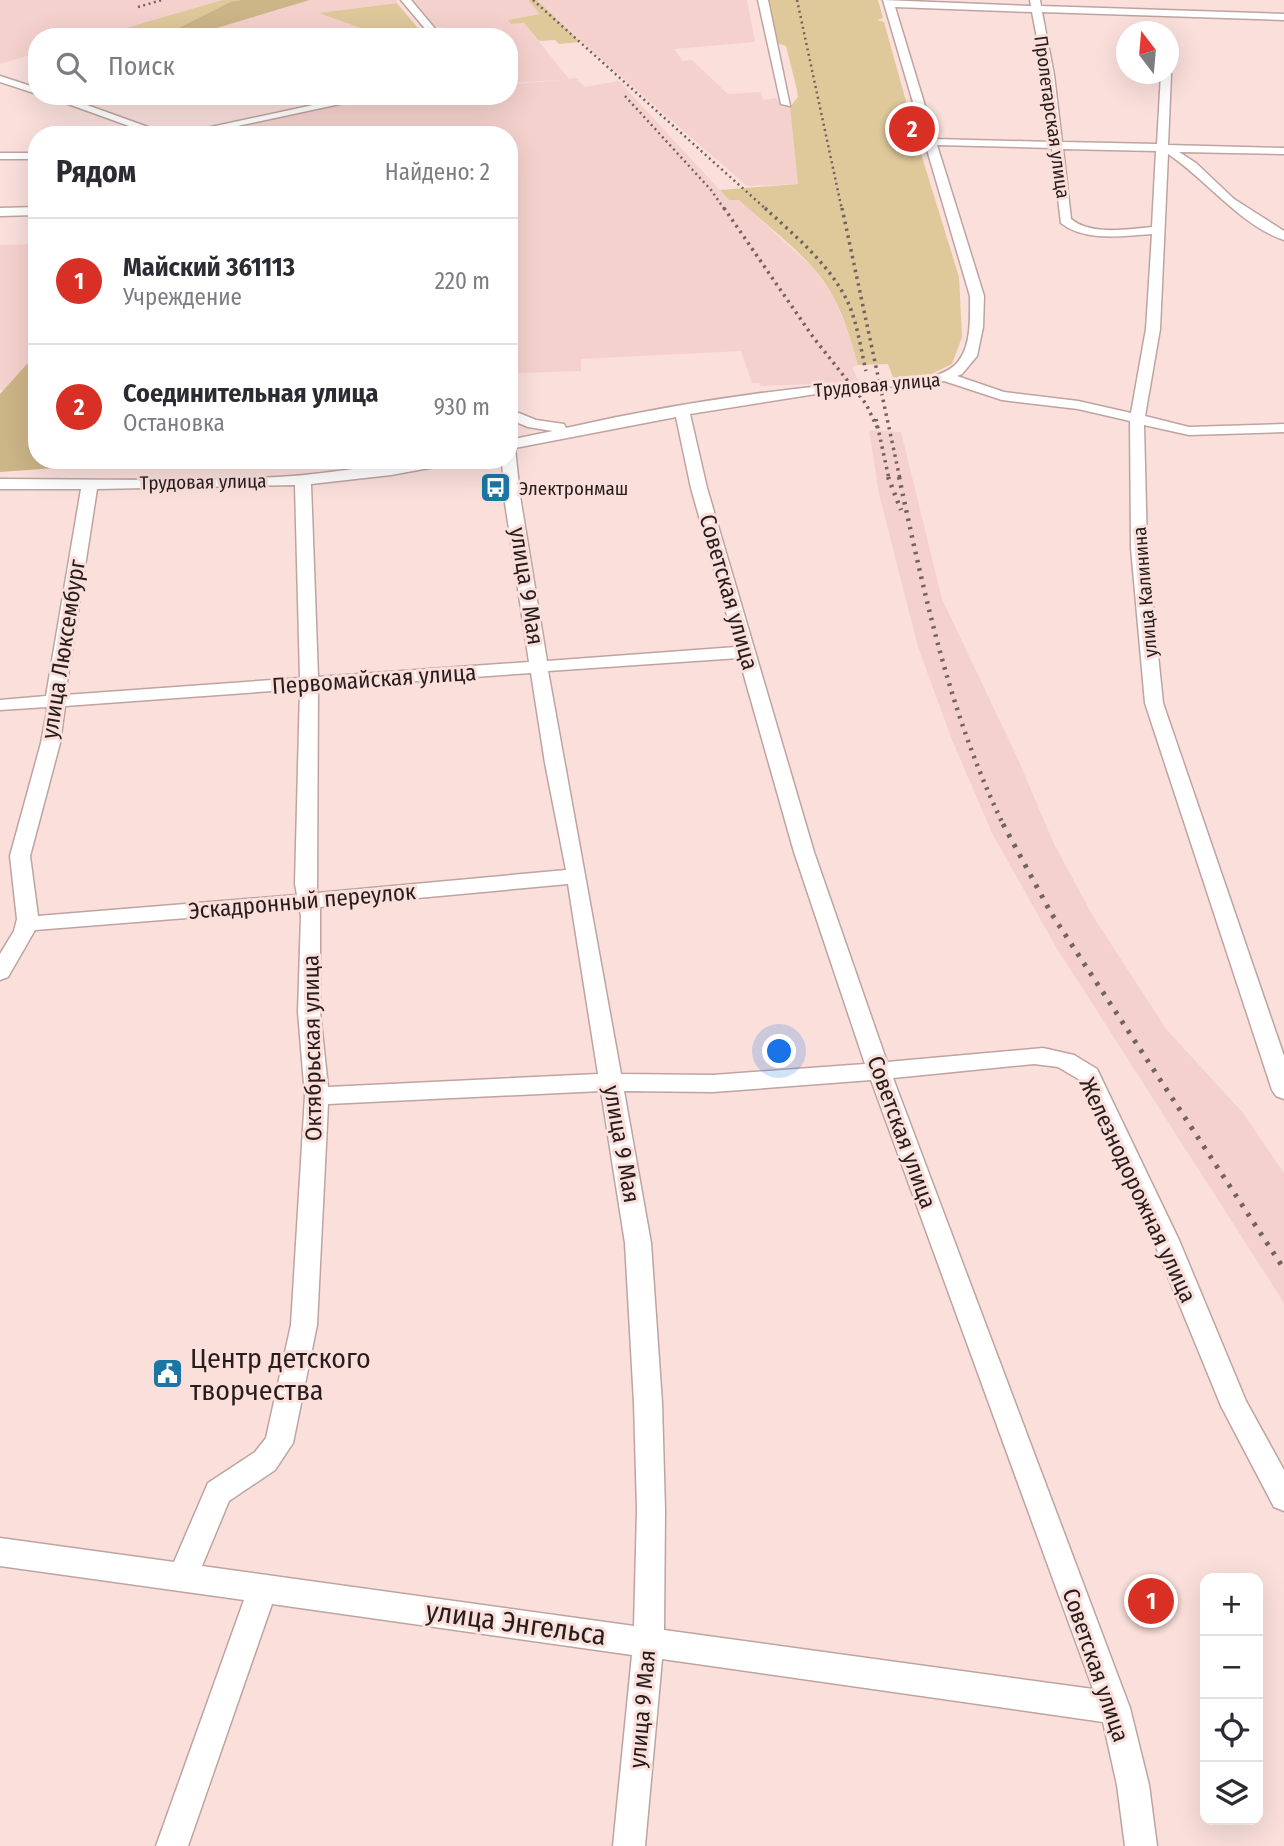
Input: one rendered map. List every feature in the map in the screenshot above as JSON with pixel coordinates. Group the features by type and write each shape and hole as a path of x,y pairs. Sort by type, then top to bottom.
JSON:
{"street":[{"path":"406,0 429,28"},
{"path":"763,0 786,104"},
{"path":"1163,0 1165,19"},
{"path":"945,377 957,371 970,356 976,327 977,296 889,2 1036,4 1165,19 1284,17"},
{"name":"Пролетарская улица","path":"1036,4 1049,75 1068,224 1077,229 1094,231 1160,230"},
{"path":"0,79 28,88"},
{"name":"улица Калинина","path":"1166,84 1153,329 1137,421 1139,548 1154,703 1284,1090"},
{"path":"77,105 139,126"},
{"path":"224,126 327,105"},
{"path":"931,142 1284,150"},
{"path":"1164,147 1192,165 1230,202 1284,236"},
{"path":"0,156 28,156"},
{"path":"0,212 28,211"},
{"name":"Трудовая улица","path":"518,445 596,426 786,394 922,383 945,377 1002,396 1078,405 1137,421 1189,431 1284,428"},
{"path":"1078,405 1114,407 1141,401"},
{"name":"Советская улица","path":"682,411 699,488 804,852 878,1069 1115,1708 1133,1786 1141,1846"},
{"path":"518,417 533,424 596,426"},
{"name":"Трудовая улица","path":"0,484 303,480 400,469"},
{"name":"улица 9 Мая","path":"510,469 512,496 554,763 577,876 638,1242 644,1305 651,1510 648,1642 629,1846"},
{"name":"Октябрьская улица","path":"183,1577 218,1492 265,1461 279,1443 304,1325 317,1096 309,1012 311,915 305,884 309,684 303,480"},
{"name":"улица Люксембург","path":"27,924 19,870 20,855 33,796 54,728 53,692 60,669 90,483"},
{"name":"Первомайская улица","path":"0,705 747,652"},
{"name":"Эскадронный переулок","path":"27,924 577,876"},
{"path":"0,972 27,924"},
{"name":"Железнодорожная улица","path":"317,1096 611,1082 650,1085 763,1080 1052,1055 1076,1064 1089,1075 1166,1240 1235,1406 1284,1498"},
{"name":"улица Энгельса","path":"0,1552 1115,1708"},
{"path":"172,1846 262,1588"}],"shaded area":[{"path":"0,0 222,0 126,28 28,28 28,56 0,64"},
{"path":"222,0 241,0 230,2 178,28 126,28"},
{"path":"310,0 397,0 397,3 321,13 362,28 217,28"},
{"path":"310,0 217,28 178,28 230,2"},
{"path":"411,0 528,0 540,14 509,21 511,24 524,23 569,79 576,78 585,87 619,81 729,200 739,200 813,268 834,297 850,337 858,365 852,367 859,382 760,386 759,383 752,383 741,351 581,359 581,371 518,373 518,126 230,126 343,105 518,105 518,84 558,80 518,82 518,28 434,27"},
{"path":"528,0 537,0 580,42 559,44 555,40 539,41 524,23 511,24 508,20 540,14"},
{"path":"537,0 747,0 755,42 674,49 683,61 692,60 728,94 761,92 763,100 776,98 781,106 790,107 798,184 747,186"},
{"path":"763,0 878,0 883,18 877,20 884,22 912,123 903,127 914,131 959,277 962,337 952,364 923,378 894,380 888,364 858,365 838,306 815,270 739,200 729,200 720,190 798,184 790,107 798,97 797,90 786,46 771,41"},
{"path":"397,3 418,28 361,28 319,13"},
{"path":"28,244 28,390 0,390 0,245"},
{"path":"28,364 28,469 42,469 0,472 0,394"},
{"path":"869,430 901,432 942,599 1017,757 1054,844 1094,918 1167,1030 1243,1113 1284,1173 1284,1303 1056,947 992,833 952,740 918,647 879,494"}],"railway":[{"path":"138,7 162,0"},
{"path":"533,0 767,210"},
{"path":"797,0 842,210"},
{"path":"625,96 711,190 725,210"},
{"path":"724,208 813,337 866,404 878,429"},
{"path":"765,208 813,253 843,292 855,323 866,371"},
{"path":"842,208 900,479"},
{"path":"876,419 889,479"},
{"path":"888,477 901,510"},
{"path":"899,477 929,611 954,699 968,742 1004,825"},
{"path":"1004,825 1051,913 1284,1269"}],"place":[{"name":"Соединительная улица","path":"912,129"},
{"name":"Электронмаш","path":"496,488"},
{"name":"Центр детского творчества","path":"167,1374"},
{"name":"Майский 361113","path":"1151,1601"}]}
